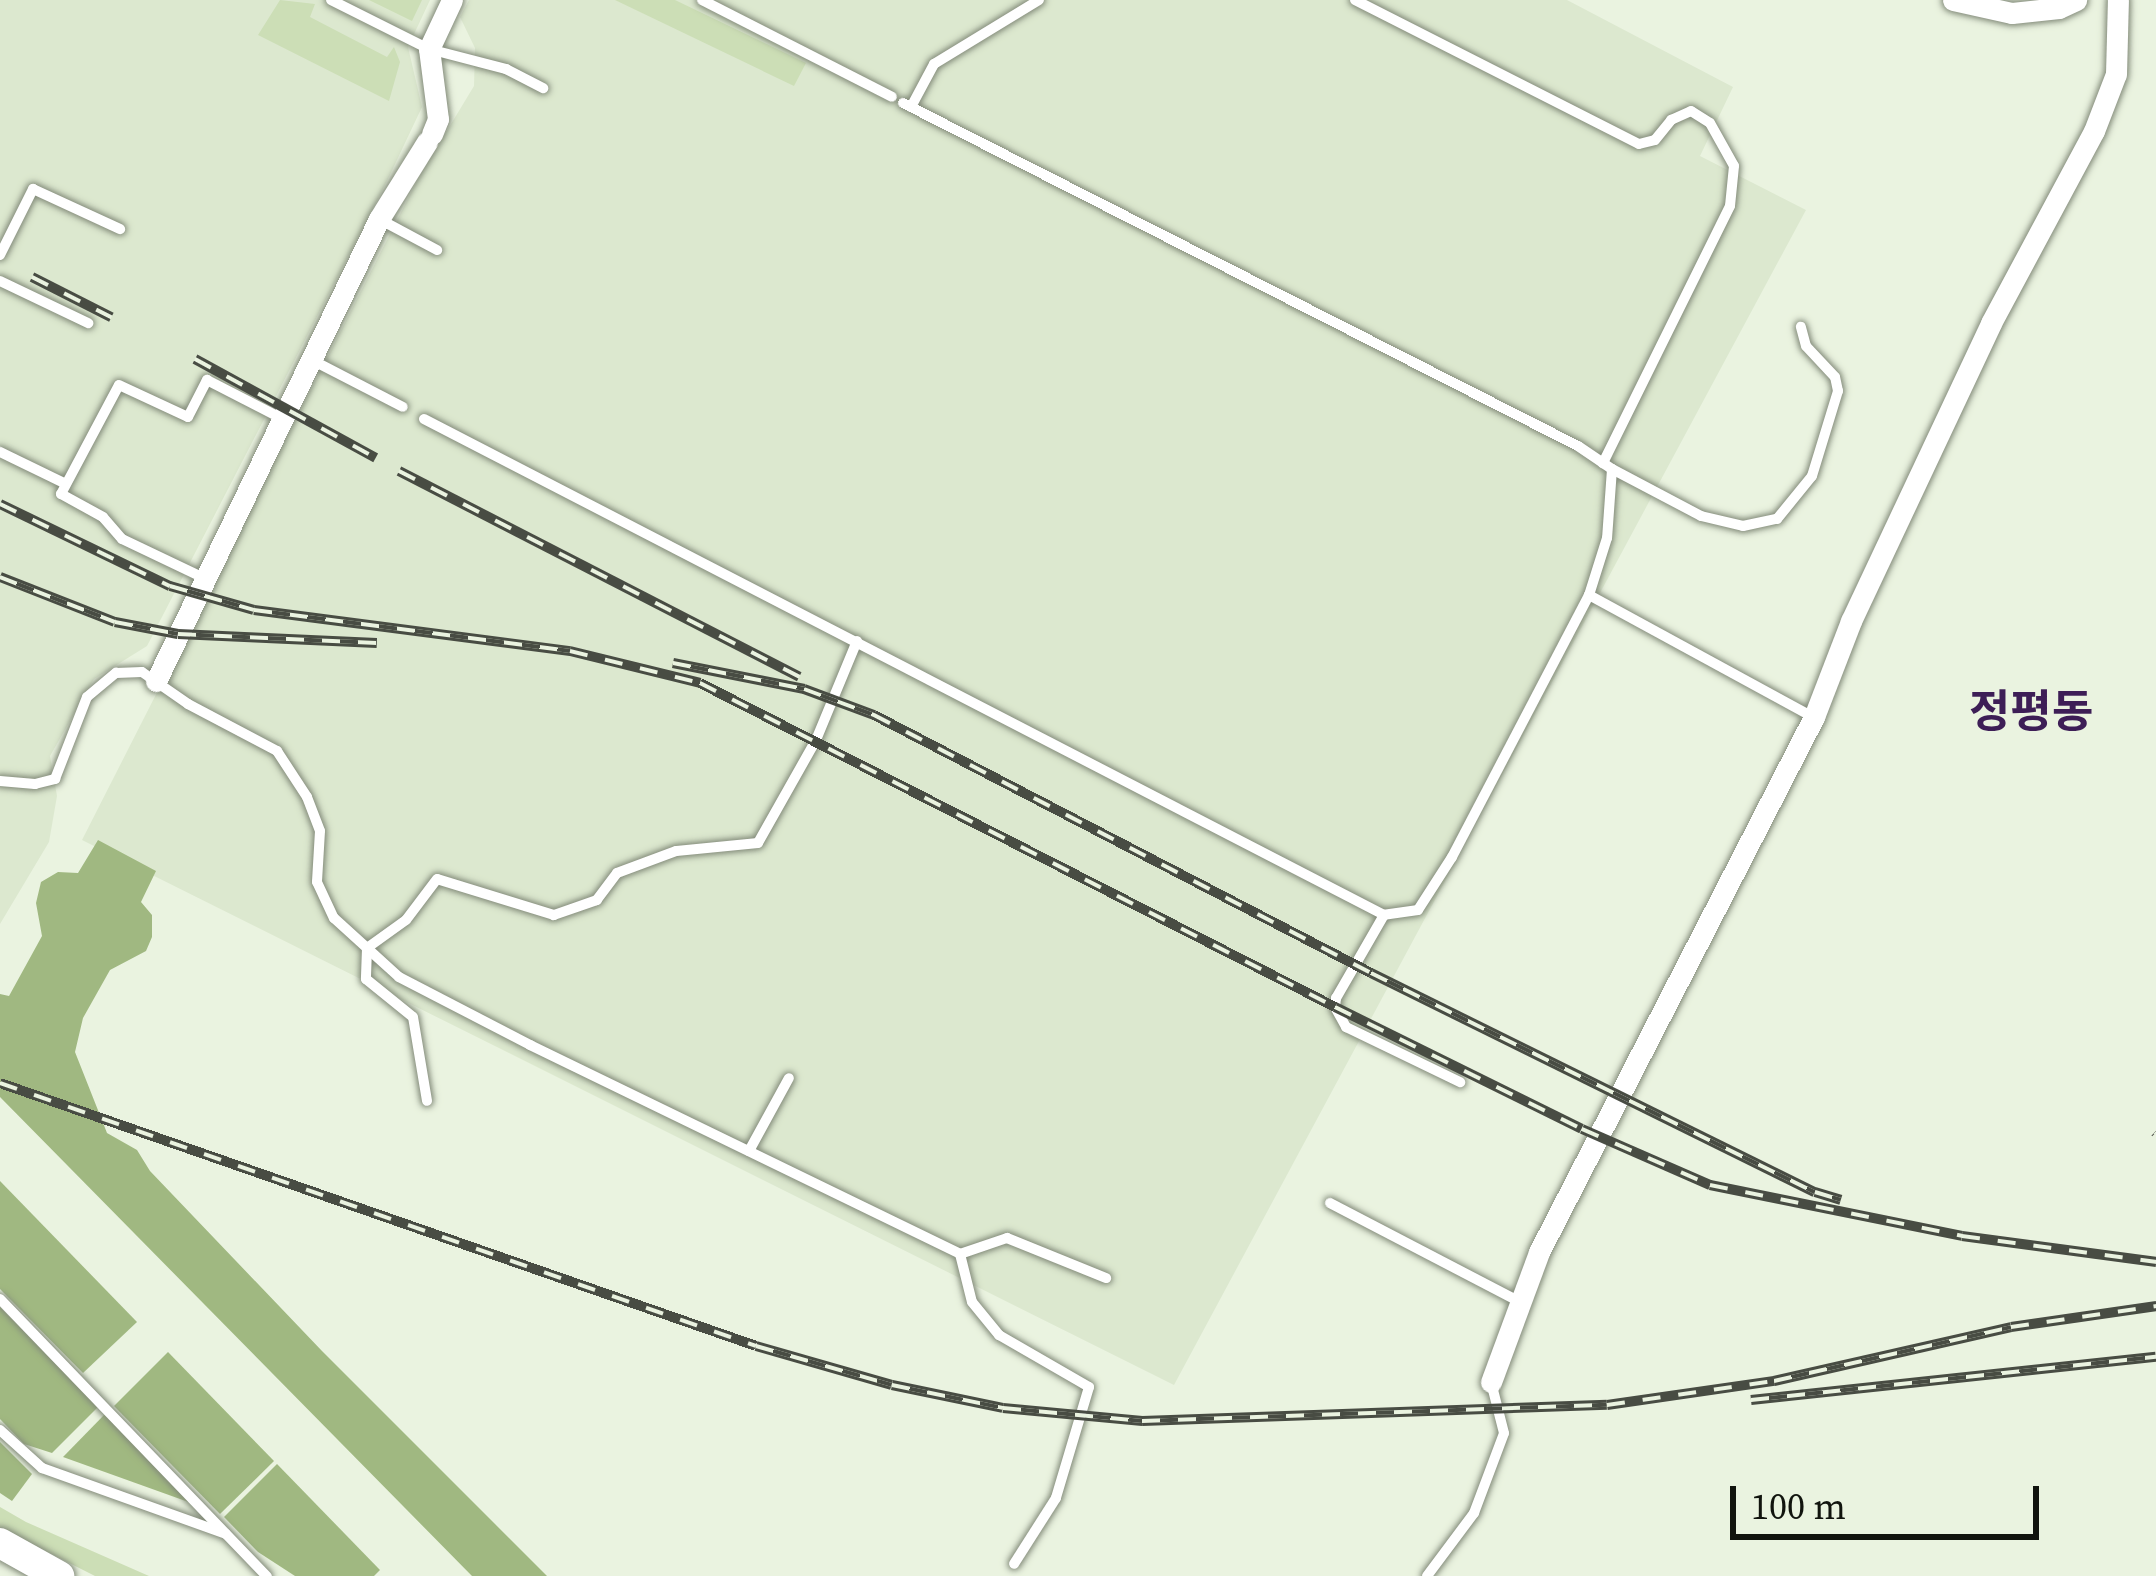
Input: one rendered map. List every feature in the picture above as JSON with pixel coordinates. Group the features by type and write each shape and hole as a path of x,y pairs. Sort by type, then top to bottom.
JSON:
{"main road":[{"path":"0,1543 59,1576"}],"street":[{"path":"156,680 379,219 439,118 429,49 452,0"},
{"path":"1953,0 2012,13 2060,8 2076,0"},
{"path":"1491,1382 1518,1301 1814,717 1851,621 1991,323 2094,131 2116,74 2118,0"}],"lane":[{"path":"331,0 429,49 506,69 543,88"},
{"path":"702,0 1701,516 1743,526 1777,519 1812,476 1838,391 1834,377 1806,346 1801,327"},
{"path":"902,102 934,64 1039,0"},
{"path":"424,419 1384,915 1418,910 1452,857 1589,595 1607,538 1608,466 1730,206 1733,166 1710,123 1691,111 1671,120 1655,140 1639,144 1355,0"},
{"path":"0,255 33,189 120,230"},
{"path":"379,219 436,250"},
{"path":"0,280 88,323"},
{"path":"310,359 403,407"},
{"path":"206,579 122,539 103,517 61,494 119,385 188,417 207,380 282,418"},
{"path":"0,452 66,484"},
{"path":"1589,595 1814,717"},
{"path":"367,948 406,920 437,879 554,915 597,900 617,873 676,851 758,844 816,740 857,641"},
{"path":"0,781 35,784 55,779 87,697 116,673 142,672 188,704 277,751 307,796 320,831 317,882 334,918 399,977 960,1254 1007,1238 1106,1278"},
{"path":"1384,915 1335,1007 1346,1028 1460,1082"},
{"path":"367,948 366,979 412,1017 427,1101"},
{"path":"749,1151 789,1078"},
{"path":"1330,1203 1518,1301"},
{"path":"960,1254 972,1302 999,1335 1089,1388 1056,1498 1014,1564"},
{"path":"0,1299 267,1576"},
{"path":"1427,1576 1474,1513 1504,1433 1491,1382"},
{"path":"0,1430 42,1468 229,1535"}],"shaded area":[{"path":"0,0 430,0 408,47 422,107 147,646 94,679 50,756 57,796 49,842 0,924"},
{"path":"280,0 315,4 310,17 387,57 394,47 400,62 389,101 258,35"},
{"path":"369,0 422,0 412,21"},
{"path":"469,0 1567,0 1733,87 1700,156 1806,210 1174,1385 82,840 419,177 474,86 475,48 460,17"},
{"path":"615,0 675,0 806,63 794,86"},
{"path":"98,840 156,871 141,902 152,915 152,937 146,951 110,970 83,1018 75,1052 107,1133 137,1150 150,1171 322,1351 547,1576 472,1576 0,1097 0,994 9,996 42,936 36,903 41,882 58,872 78,873"},
{"path":"0,1181 137,1322 83,1373 0,1289"},
{"path":"0,1307 98,1407 52,1453 24,1444 0,1419"},
{"path":"168,1352 274,1461 220,1514 114,1406"},
{"path":"105,1414 194,1504 63,1457"},
{"path":"0,1442 32,1474 12,1501 0,1493"},
{"path":"277,1464 380,1570 374,1576 295,1576 258,1552 224,1517"},
{"path":"0,1507 149,1576 95,1576 0,1528"}],"railway":[{"path":"32,277 111,317"},
{"path":"195,359 376,458"},
{"path":"399,471 799,677"},
{"path":"0,504 170,586 254,610 570,651 700,683 1335,1007 1582,1129 1710,1185 1962,1236 2156,1262"},
{"path":"0,577 115,622 178,634 377,643"},
{"path":"673,663 804,689 874,715 1371,973 1815,1192 1841,1200"},
{"path":"0,1083 756,1346 892,1385 1003,1408 1142,1421 1607,1405 1774,1381 2011,1327 2156,1306"},
{"path":"1751,1400 2156,1357"}],"district":[{"name":"정평동","path":"2031,712"}]}
